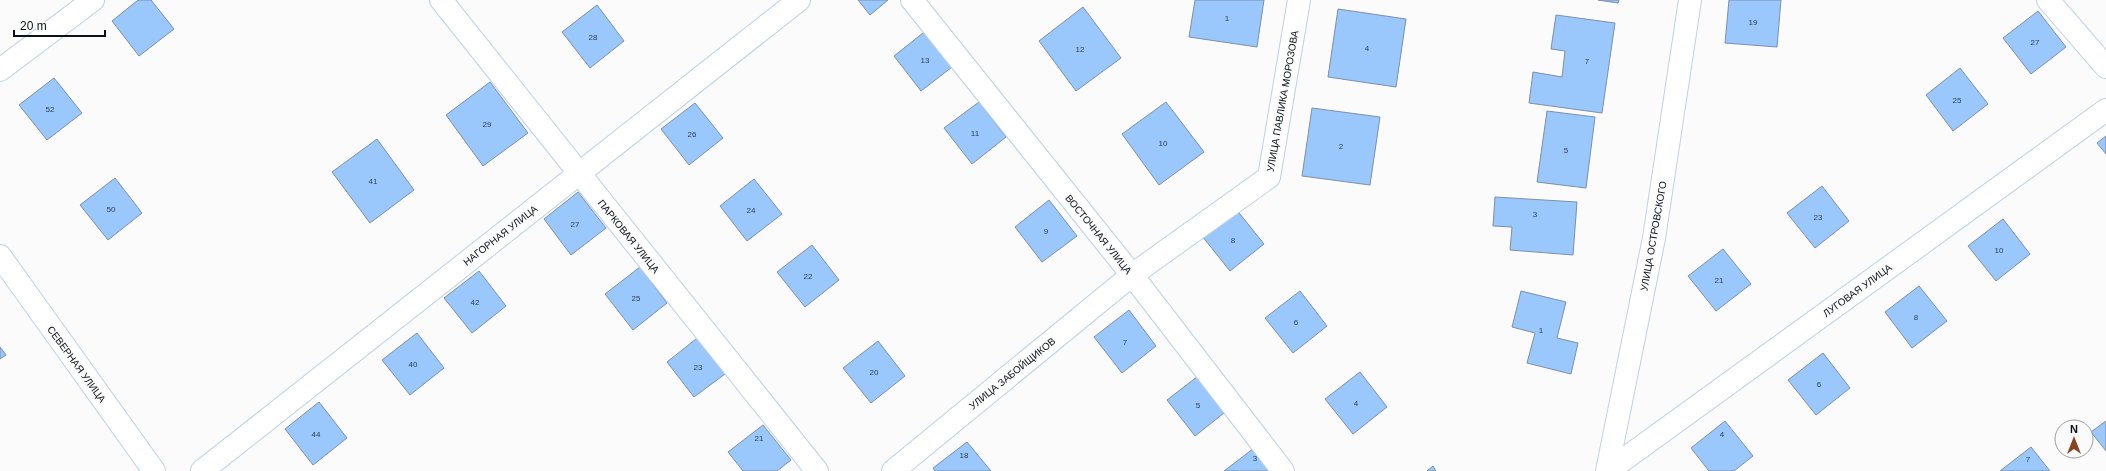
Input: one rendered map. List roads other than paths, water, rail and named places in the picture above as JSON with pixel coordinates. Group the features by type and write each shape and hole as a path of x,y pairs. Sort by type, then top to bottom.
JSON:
{"street":[{"path":"0,70 93,0"},
{"name":"ПАРКОВАЯ УЛИЦА","path":"441,0 817,471"},
{"name":"НАГОРНАЯ УЛИЦА","path":"202,471 799,0"},
{"name":"ВОСТОЧНАЯ УЛИЦА","path":"912,0 1132,275 1283,471"},
{"name":"УЛИЦА ПАВЛИКА МОРОЗОВА","path":"1132,275 1269,177 1299,0"},
{"name":"УЛИЦА ОСТРОВСКОГО","path":"1608,471 1654,238 1690,0"},
{"path":"2048,0 2106,67"},
{"name":"ЛУГОВАЯ УЛИЦА","path":"1608,471 2106,110"},
{"name":"СЕВЕРНАЯ УЛИЦА","path":"0,256 154,471"},
{"name":"УЛИЦА ЗАБОЙЩИКОВ","path":"893,471 1132,275"}]}
